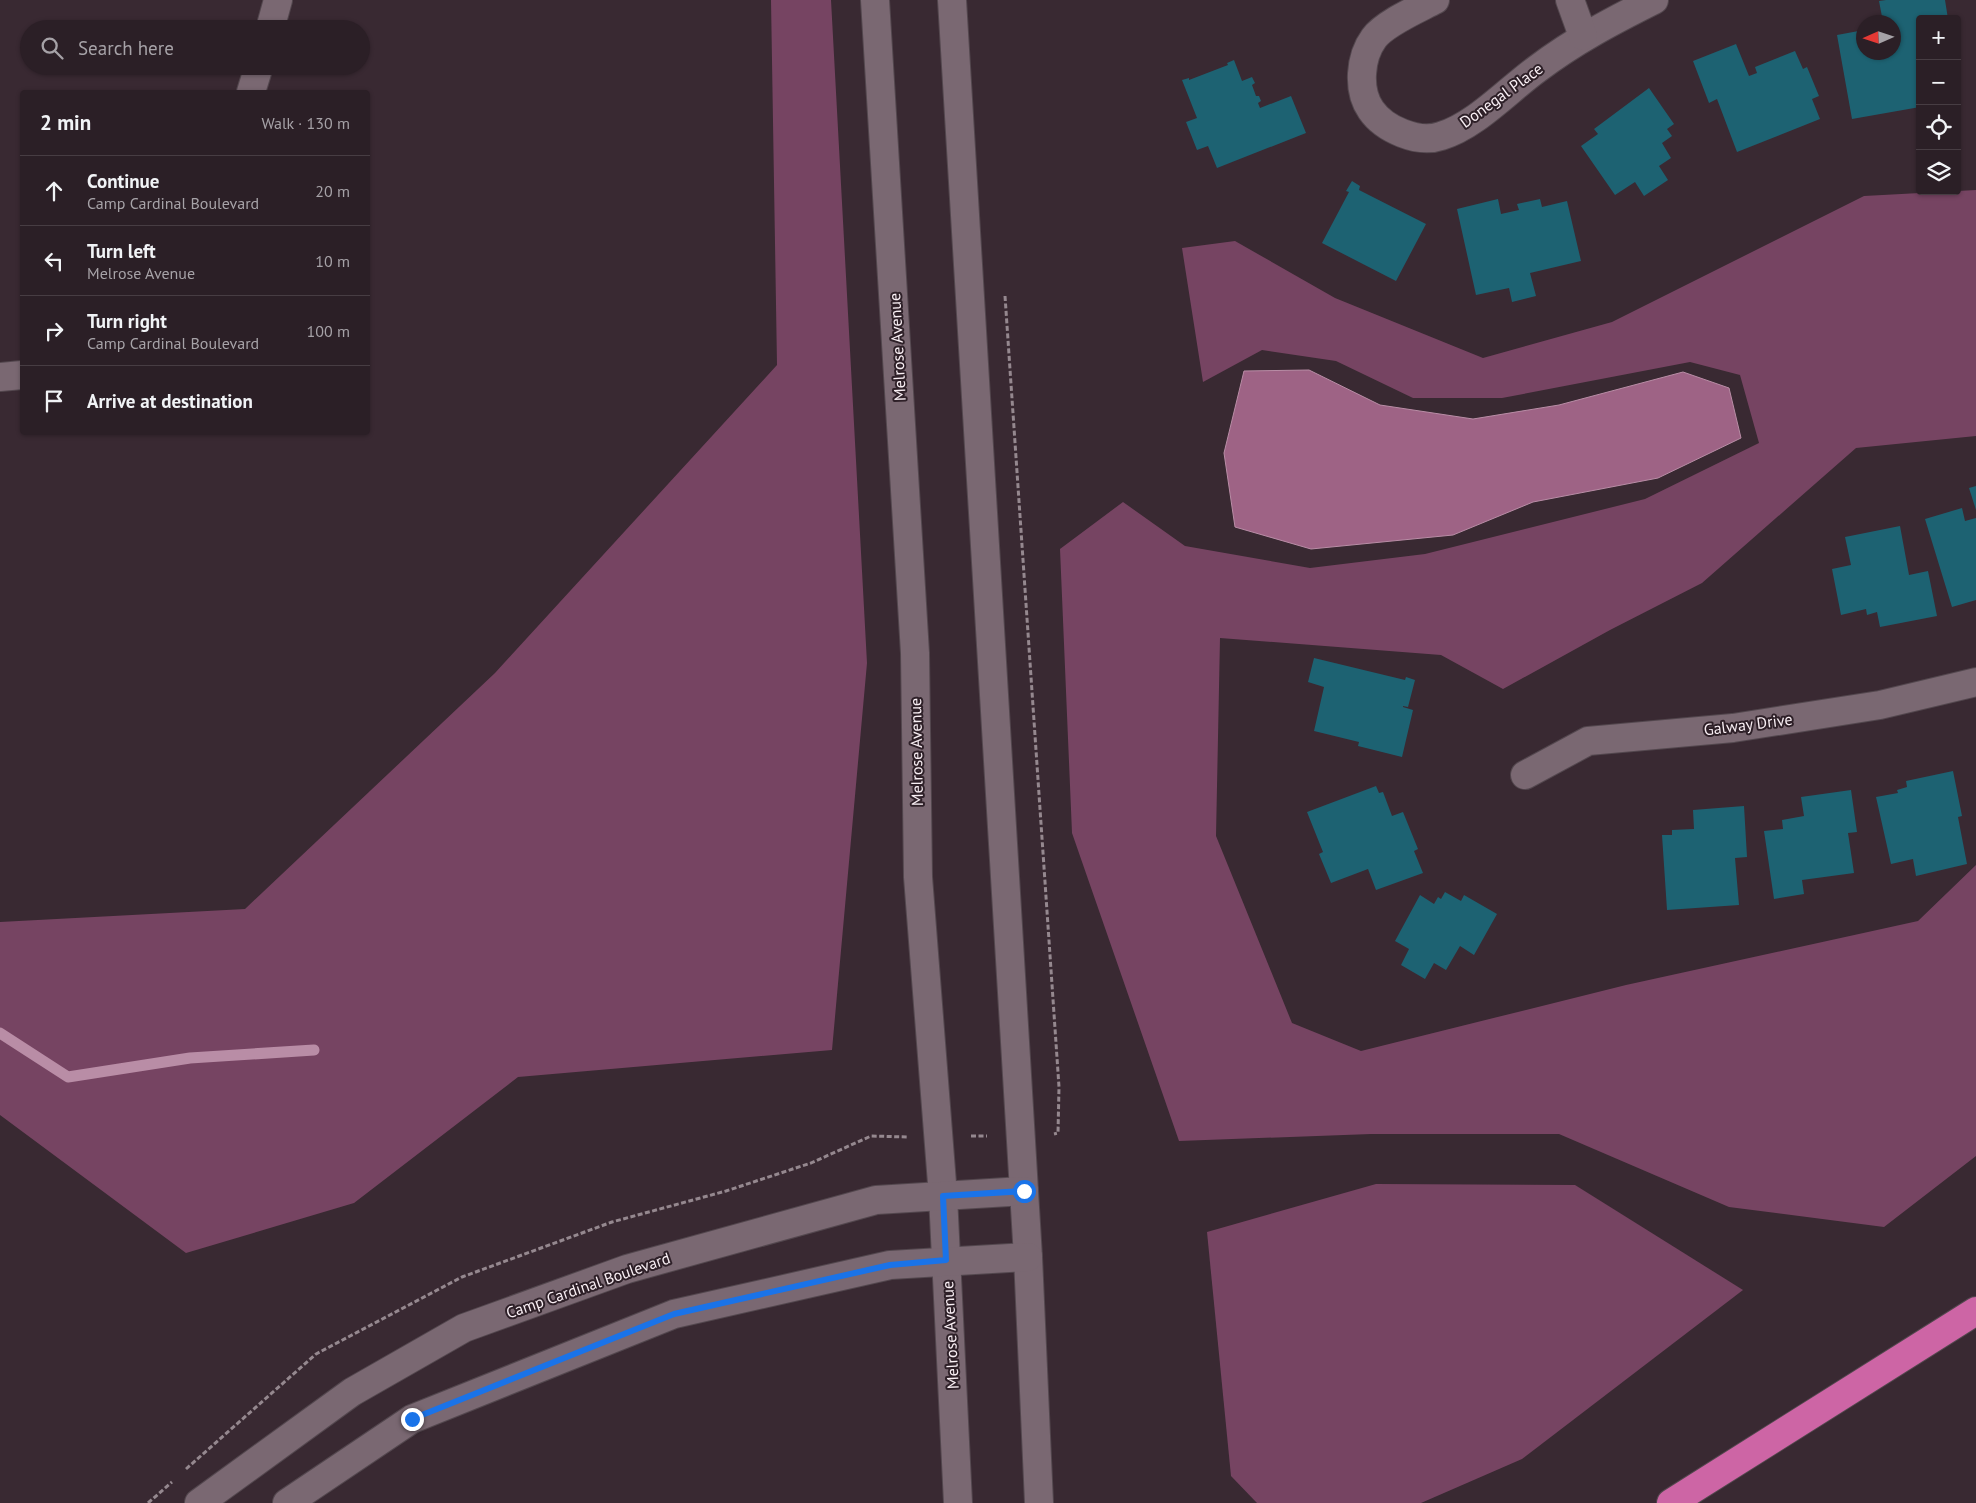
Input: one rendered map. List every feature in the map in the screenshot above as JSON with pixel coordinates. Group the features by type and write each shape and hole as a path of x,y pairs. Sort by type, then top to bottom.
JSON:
{"highway":[{"path":"1672,1503 1976,1310"}],"main road":[{"path":"272,20 278,0"},
{"name":"Melrose Avenue","path":"875,0 915,653 918,876 943,1196 958,1503"},
{"path":"952,0 1028,1256 1039,1503"},
{"name":"Donegal Place","path":"1435,0 1396,21 1375,37 1363,60 1362,87 1371,110 1392,129 1417,139 1440,137 1467,123 1537,69 1584,36 1654,0"},
{"path":"1570,0 1584,36"},
{"path":"252,90 256,75"},
{"path":"0,377 20,376"},
{"name":"Galway Drive","path":"1525,775 1588,740 1733,728 1880,705 1976,682"},
{"name":"Camp Cardinal Boulevard","path":"199,1503 352,1392 464,1328 627,1269 866,1202 1024,1191"},
{"path":"286,1503 412,1419 674,1314 890,1265 1028,1256"}],"path":[{"path":"1005,289 1059,1088 1058,1134 1050,1134"},
{"path":"965,1136 984,1136"}],"shaded area":[{"path":"771,0 831,0 867,663 832,1050 518,1077 354,1203 186,1253 0,1115 0,922 245,909 495,673 777,365"},
{"path":"1976,190 1976,436 1856,448 1702,583 1610,630 1503,689 1441,655 1220,638 1216,836 1292,1023 1361,1051 1626,985 1918,921 1976,865 1976,1156 1884,1227 1729,1207 1559,1134 1371,1134 1179,1141 1072,833 1060,549 1123,502 1185,546 1310,568 1425,554 1645,499 1759,443 1740,375 1690,362 1502,398 1413,398 1336,361 1262,350 1203,382 1182,248 1235,241 1335,298 1483,358 1612,322 1864,196 1916,193 1916,195 1961,195 1961,191"},
{"path":"1309,370 1380,405 1473,419 1559,405 1683,372 1729,388 1741,438 1658,478 1533,502 1453,535 1311,549 1235,527 1224,453 1244,371"},
{"path":"1376,1184 1575,1185 1743,1290 1522,1459 1421,1503 1257,1503 1231,1476 1207,1232"}],"building":[{"path":"1945,0 1947,15 1916,15 1916,108 1852,119 1837,35 1856,31 1856,60 1901,60 1901,15 1882,15 1879,1"},
{"path":"1736,44 1749,76 1757,73 1755,67 1795,51 1803,69 1807,67 1819,96 1812,99 1820,119 1737,152 1717,99 1709,103 1693,61"},
{"path":"1234,60 1242,81 1252,77 1255,83 1252,85 1256,96 1259,96 1261,101 1258,103 1260,108 1291,96 1306,133 1217,168 1208,146 1197,150 1186,122 1197,118 1182,80 1189,78 1189,80 1228,65 1227,63"},
{"path":"1649,88 1674,124 1667,129 1672,136 1662,143 1671,158 1659,166 1668,180 1644,196 1635,182 1615,195 1581,146 1598,134 1594,129"},
{"path":"1352,181 1360,186 1359,190 1426,224 1396,281 1322,243 1349,192 1346,191"},
{"path":"1498,199 1501,214 1519,210 1517,204 1540,199 1542,207 1567,201 1581,261 1530,273 1536,296 1512,302 1509,288 1476,295 1457,209"},
{"path":"1976,486 1976,510 1969,488"},
{"path":"1962,508 1965,521 1976,518 1976,600 1952,607 1925,519"},
{"path":"1900,526 1909,575 1928,571 1937,616 1880,627 1877,612 1867,615 1866,609 1841,615 1832,569 1851,565 1845,537"},
{"path":"1314,658 1405,680 1406,677 1415,680 1408,707 1403,706 1413,710 1402,757 1358,746 1359,742 1314,731 1324,687 1308,682"},
{"path":"1953,771 1962,816 1958,817 1967,864 1916,876 1913,859 1891,864 1876,797 1898,793 1897,790 1907,787 1906,781"},
{"path":"1376,786 1379,793 1383,792 1392,816 1403,812 1418,849 1414,851 1423,873 1376,890 1368,869 1331,883 1319,854 1323,852 1307,812"},
{"path":"1851,790 1857,832 1848,833 1854,873 1802,880 1804,894 1774,899 1764,831 1783,829 1782,820 1804,816 1801,797"},
{"path":"1744,806 1747,857 1735,858 1739,905 1667,910 1662,835 1672,835 1672,830 1694,829 1693,810"},
{"path":"1445,892 1461,901 1464,895 1497,914 1474,955 1460,946 1446,970 1434,963 1425,979 1401,965 1409,949 1395,941 1420,895 1434,904 1438,897 1441,899"}],"waterway":[{"path":"0,1033 68,1077 190,1058 314,1050"}],"route":[{"path":"412,1419 674,1314 890,1265 946,1260 943,1196 1024,1191"}]}
